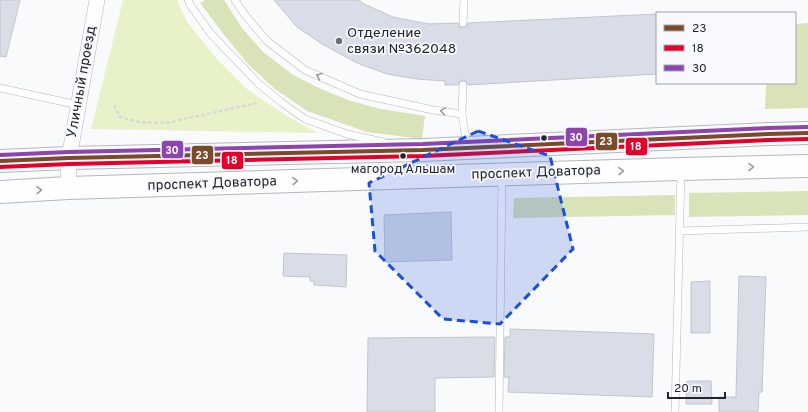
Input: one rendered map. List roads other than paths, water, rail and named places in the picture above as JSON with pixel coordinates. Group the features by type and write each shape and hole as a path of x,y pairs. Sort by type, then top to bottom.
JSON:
{"main road":[{"name":"проспект Доватора","path":"0,161 69,158 422,150 808,133"},
{"name":"проспект Доватора","path":"0,192 68,188 681,168 808,166"}],"street":[{"name":"Уличный проезд","path":"68,188 69,158 97,0"}],"lane":[{"path":"188,0 212,34 258,84 305,119 347,134 422,150"},
{"path":"235,0 245,16 267,41 305,70 360,94 433,110 462,114"},
{"path":"464,0 464,23"},
{"path":"463,86 462,114 468,148"},
{"path":"0,88 78,105"},
{"path":"675,412 681,168"},
{"path":"499,412 502,174"},
{"path":"679,231 808,227"}],"place":[{"name":"Отделение связи №362048","path":"339,41"},
{"name":"магород Альшам","path":"403,156"}]}
